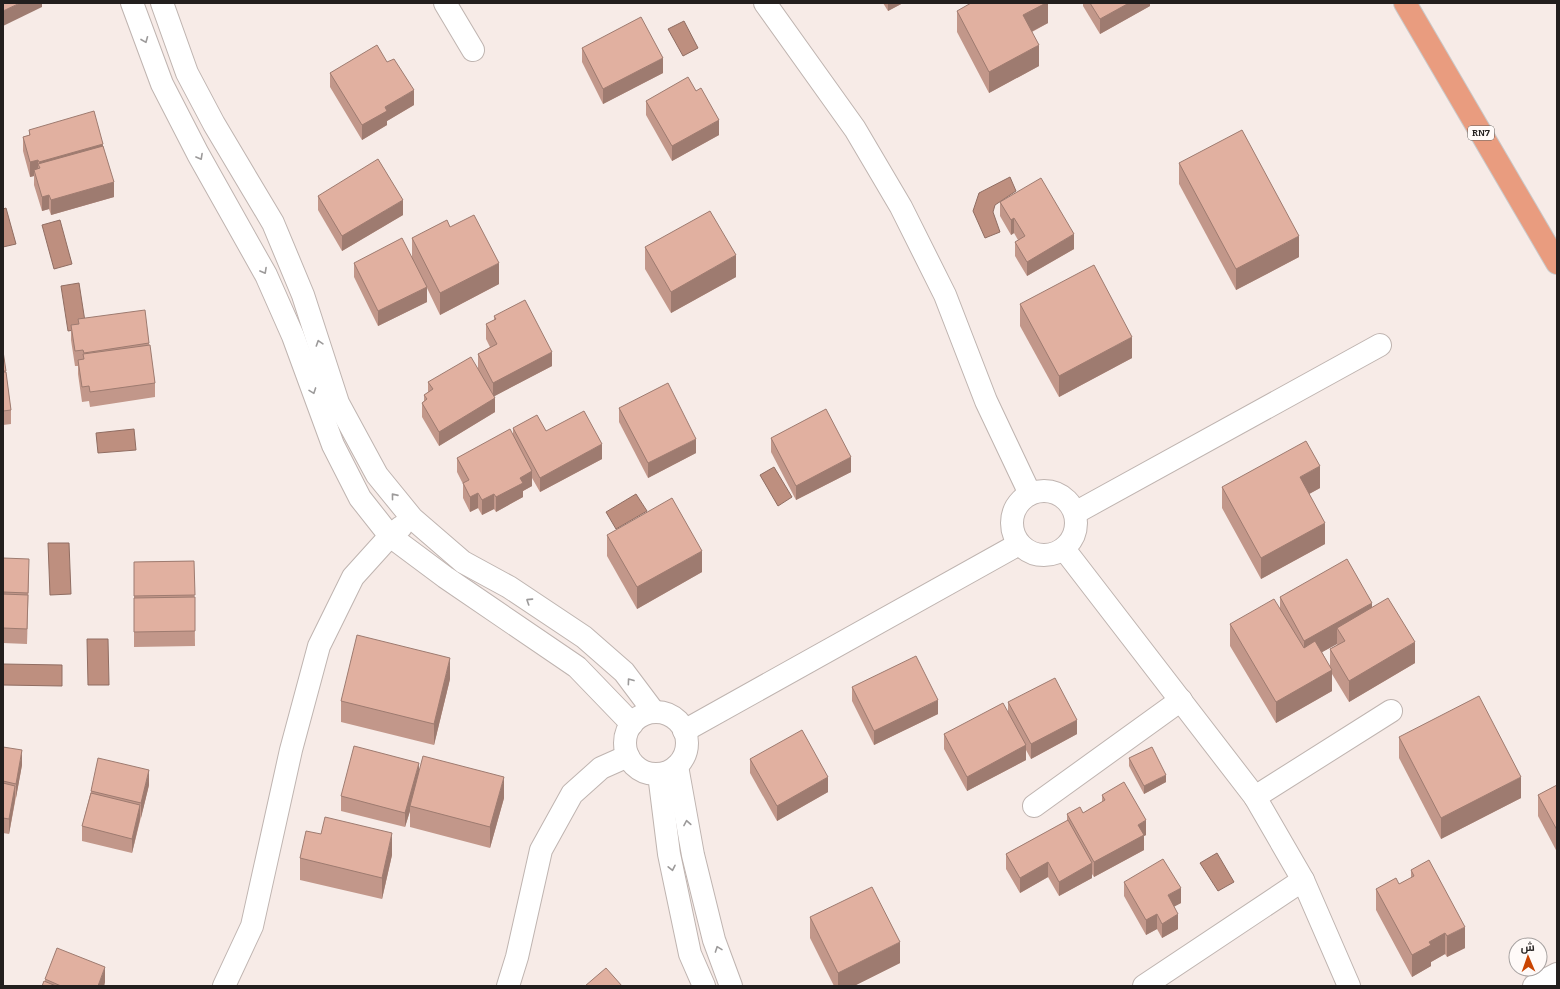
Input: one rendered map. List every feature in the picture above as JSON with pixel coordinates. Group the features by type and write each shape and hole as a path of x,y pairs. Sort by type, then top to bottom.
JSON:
{"main road":[{"name":"RN7","path":"1405,3 1557,263"}],"street":[{"path":"132,3 162,84 198,154 266,275 293,336 333,445 360,498 390,536 445,577 577,667 632,724"},
{"path":"162,3 187,73 214,124 272,223 303,295 338,402 377,475 412,518 463,562 508,587 584,636 624,672 654,712"},
{"path":"445,3 473,50"},
{"path":"765,3 855,129 901,207 945,295 986,401 1030,494"},
{"path":"1075,513 1380,345"},
{"path":"1044,490 1055,492 1070,503 1075,513 1077,526 1074,537 1064,549 1044,556 1033,554 1019,544 1014,536 1011,525 1014,510 1020,500 1030,494 1044,490"},
{"path":"224,986 252,926 290,750 319,646 353,577 390,536 412,518"},
{"path":"684,730 1019,544"},
{"path":"1064,549 1254,797 1303,880 1349,986"},
{"path":"1034,806 1181,700"},
{"path":"1254,797 1391,711"},
{"path":"654,712 674,718 684,730 686,749 684,757 668,770 652,774 642,771 634,764 628,756 625,744 627,734 632,724 642,716 654,712"},
{"path":"508,986 517,958 541,850 572,794 601,768 628,756"},
{"path":"668,770 670,862 690,954 704,986"},
{"path":"668,770 693,855 714,940 731,986"},
{"path":"1144,986 1303,880"},
{"path":"1534,986 1557,974"}],"shaded area":[{"path":"684,21 698,48 683,56 668,29"},
{"path":"1010,177 1016,191 995,205 993,212 1000,232 985,238 973,211 979,193"},
{"path":"6,208 16,244 3,247 3,209"},
{"path":"60,220 72,264 54,269 42,225"},
{"path":"79,283 86,328 68,331 61,286"},
{"path":"134,429 136,450 98,453 96,433"},
{"path":"774,467 792,497 778,506 760,475"},
{"path":"636,494 647,511 616,529 606,512"},
{"path":"48,543 69,543 71,594 50,595"},
{"path":"87,639 108,639 109,685 88,685"},
{"path":"3,664 62,665 62,686 3,685"},
{"path":"1217,853 1234,882 1218,891 1200,863"}],"building":[{"path":"3,3 20,3 3,11"},
{"path":"971,3 1046,3 1023,15 1039,45 989,72 957,11"},
{"path":"1090,3 1129,3 1100,19"},
{"path":"641,17 663,58 603,89 582,48"},
{"path":"377,45 387,62 394,59 414,90 385,107 387,111 362,125 330,73"},
{"path":"688,77 696,91 701,88 719,120 672,146 646,101"},
{"path":"94,111 103,144 39,162 38,160 30,162 23,137 30,135 29,130"},
{"path":"1242,130 1299,236 1236,269 1179,163"},
{"path":"103,146 114,182 51,200 49,195 42,197 34,170 40,168 38,164"},
{"path":"378,159 403,200 342,236 318,196"},
{"path":"1041,178 1074,234 1027,262 1015,242 1025,236 1014,218 1011,220 1000,202"},
{"path":"710,211 736,255 671,292 645,247"},
{"path":"474,215 499,263 440,293 412,238 447,220 450,227"},
{"path":"402,238 427,287 378,311 354,263"},
{"path":"1094,265 1132,337 1059,376 1020,304"},
{"path":"525,300 552,352 493,383 478,354 497,344 486,324 496,319 494,316"},
{"path":"145,310 149,343 84,353 83,350 75,351 71,325 79,324 78,319"},
{"path":"150,345 155,383 90,392 89,386 82,387 78,360 84,359 83,354"},
{"path":"3,351 6,371 3,371"},
{"path":"471,357 495,398 439,432 422,403 427,399 424,395 433,389 428,382"},
{"path":"3,372 6,372 11,410 3,411"},
{"path":"668,383 696,439 648,463 619,408"},
{"path":"826,409 851,457 796,486 771,438"},
{"path":"584,411 602,444 540,478 513,428 537,415 546,431"},
{"path":"510,429 532,471 520,478 523,483 496,497 494,494 482,500 478,493 470,497 463,483 469,480 457,458"},
{"path":"1306,441 1320,466 1300,477 1325,523 1261,558 1222,487"},
{"path":"672,498 702,551 637,587 607,535"},
{"path":"3,558 29,559 28,593 3,592"},
{"path":"1347,559 1372,603 1304,641 1280,597"},
{"path":"194,561 195,595 134,596 134,562"},
{"path":"3,594 28,595 27,629 3,628"},
{"path":"195,597 195,631 134,632 134,598"},
{"path":"1388,598 1415,642 1349,681 1330,649 1345,641 1337,628"},
{"path":"1274,599 1304,648 1315,641 1332,670 1276,702 1230,624"},
{"path":"357,635 450,658 434,724 341,701"},
{"path":"916,656 938,700 874,731 852,687"},
{"path":"1055,678 1077,720 1031,744 1008,702"},
{"path":"1479,696 1521,777 1441,818 1399,737"},
{"path":"1003,703 1026,745 967,777 944,734"},
{"path":"802,730 828,777 777,806 750,759"},
{"path":"354,746 419,763 405,813 341,796"},
{"path":"3,747 22,750 16,784 3,781"},
{"path":"1152,747 1166,775 1144,786 1129,758"},
{"path":"423,756 504,777 490,827 410,806"},
{"path":"98,758 149,770 141,803 91,791"},
{"path":"1124,782 1146,820 1138,825 1144,835 1094,862 1067,814 1080,807 1083,813 1105,800 1102,795"},
{"path":"3,783 15,786 9,819 3,818"},
{"path":"1557,785 1557,830 1538,795"},
{"path":"91,793 140,805 132,839 82,826"},
{"path":"325,817 392,833 382,878 300,858 306,831 321,834"},
{"path":"1068,820 1092,863 1059,882 1048,862 1020,878 1006,854"},
{"path":"1163,859 1181,888 1168,895 1178,914 1162,924 1157,914 1146,920 1124,882"},
{"path":"1429,860 1465,927 1447,936 1445,933 1429,942 1431,945 1412,955 1376,889 1396,878 1399,884 1414,876 1411,870"},
{"path":"872,887 900,942 838,973 810,917"},
{"path":"57,948 105,967 98,986 61,986 45,979"},
{"path":"606,968 622,986 585,986"},
{"path":"44,981 56,986 42,986"}]}
